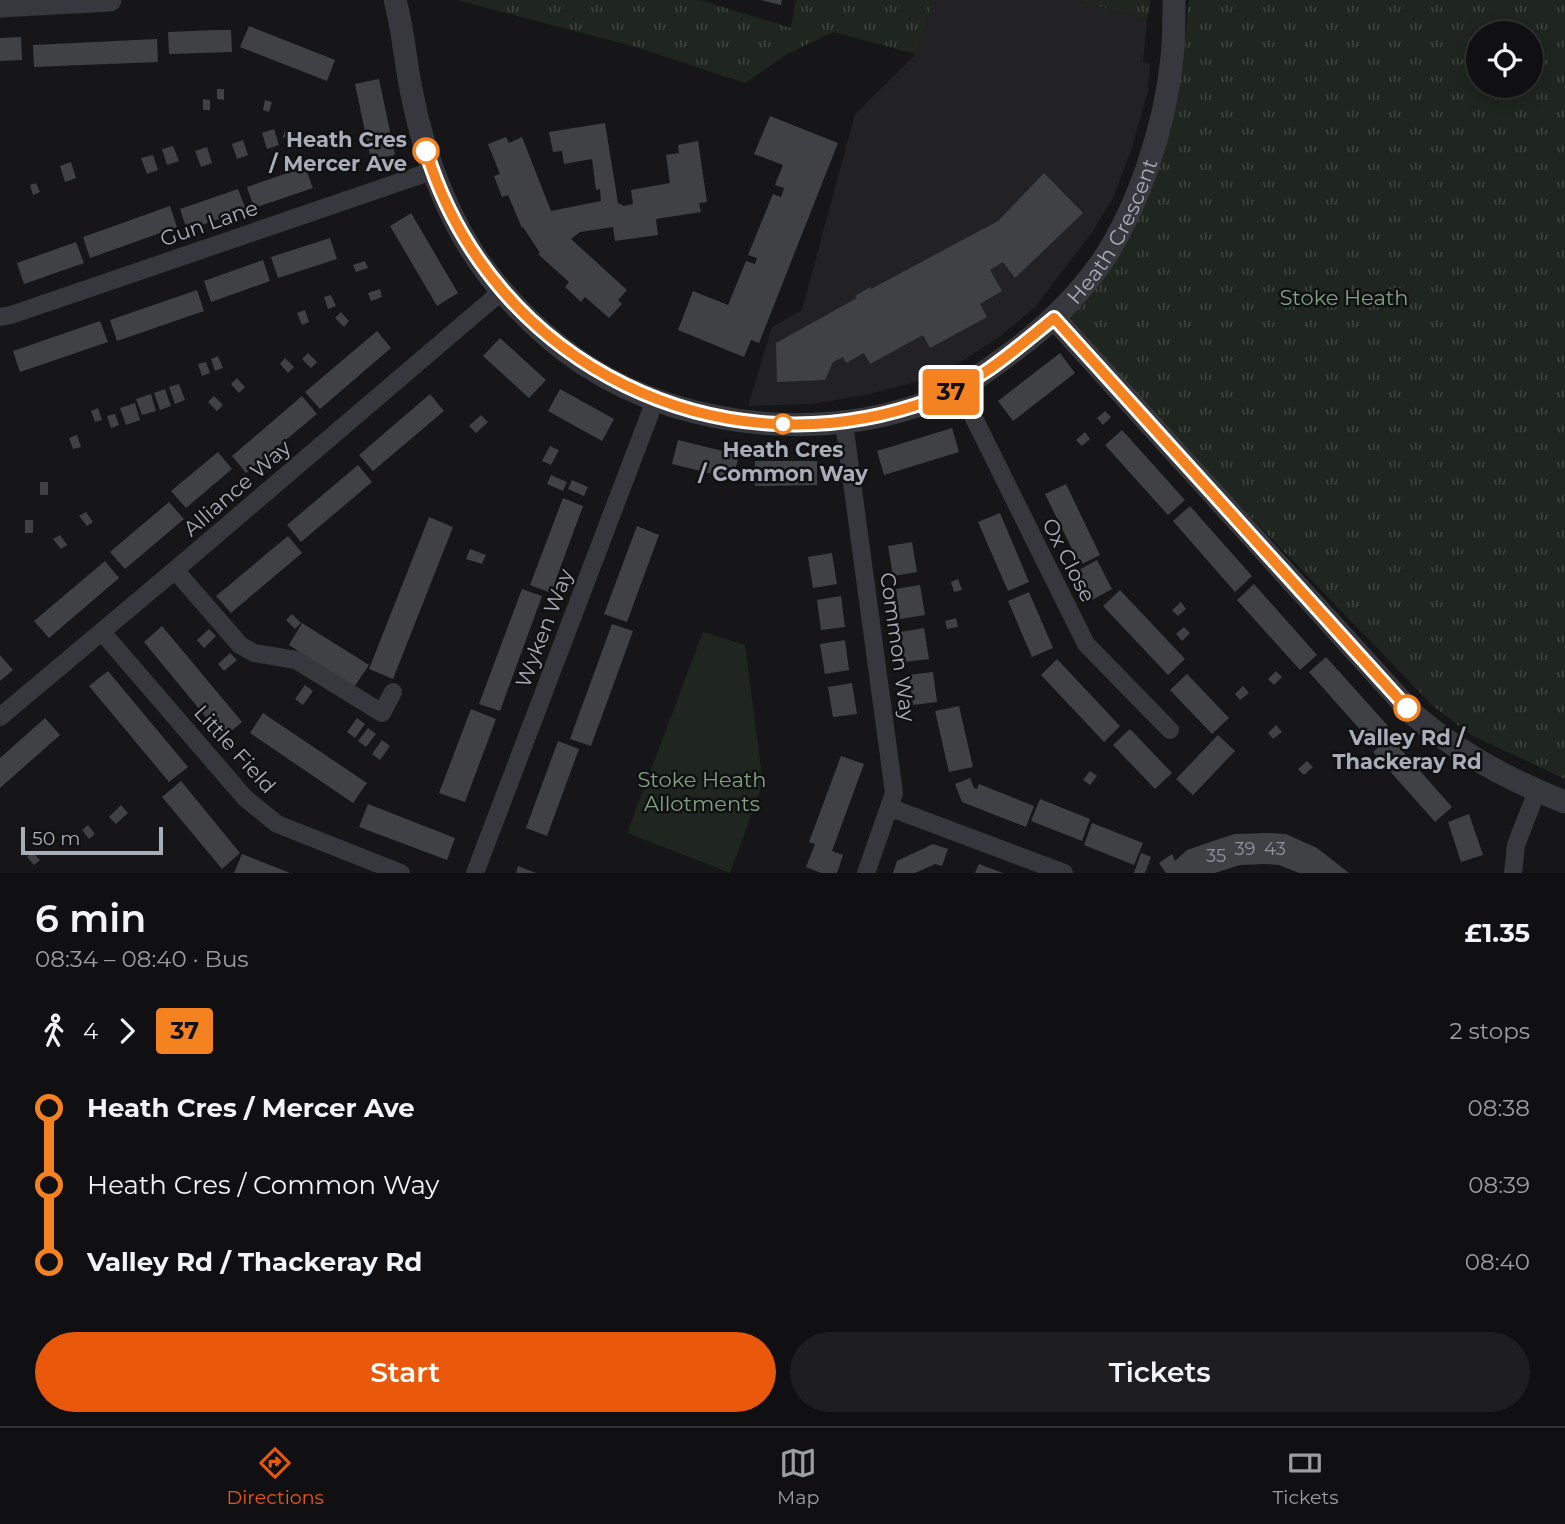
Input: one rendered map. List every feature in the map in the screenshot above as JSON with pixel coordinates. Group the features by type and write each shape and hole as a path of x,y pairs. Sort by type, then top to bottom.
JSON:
{"street":[{"path":"0,6 110,0"},
{"name":"Heath Crescent","path":"396,0 417,120 432,171 455,220 479,261 502,291 537,326 573,356 618,383 656,398 730,420 769,424 844,423 869,419 916,405 959,388 1054,318 1100,265 1118,235 1141,181 1163,114 1172,58 1174,0"},
{"name":"Gun Lane","path":"0,317 432,171"},
{"name":"Alliance Way","path":"0,716 502,291"},
{"path":"1054,318 1413,714 1455,746 1537,791 1565,802"},
{"name":"Ox Close","path":"959,388 1086,644 1171,730"},
{"name":"Wyken Way","path":"475,873 656,398"},
{"name":"Common Way","path":"844,423 894,793 891,808 866,873"},
{"path":"175,570 232,639 247,650 296,660 382,713 393,692"},
{"name":"Little Field","path":"102,632 245,798 277,824 401,873"},
{"path":"1513,873 1516,845 1537,791"},
{"path":"891,808 1033,867 1064,873"}],"shaded area":[{"path":"933,0 1076,0 1147,20 1143,62 1150,64 1148,91 1132,148 1113,198 1091,234 1034,308 999,337 959,363 915,382 865,395 813,404 748,406 772,327 802,310 855,114 916,54"}],"green space":[{"path":"457,0 700,0 791,28 796,0 933,0 916,54 833,32 787,54 745,83 636,47"},
{"path":"1076,0 1151,0 1147,20"},
{"name":"Stoke Heath","path":"1189,0 1565,0 1565,779 1471,735 1433,706 1139,401 1066,319 1080,303 1183,59"},
{"name":"Stoke Heath Allotments","path":"703,632 745,645 763,783 730,873 627,833"}],"building":[{"path":"761,0 782,0 781,5"},
{"path":"249,26 335,60 327,81 240,47"},
{"path":"231,30 232,52 169,54 168,32"},
{"path":"21,37 22,60 0,61 0,38"},
{"path":"157,39 158,62 34,67 33,45"},
{"path":"379,79 395,155 371,160 355,84"},
{"path":"217,89 224,89 224,100 217,99"},
{"path":"203,99 210,100 210,110 203,110"},
{"path":"265,100 272,102 269,112 263,110"},
{"path":"770,116 838,143 759,343 751,340 744,357 678,330 693,291 728,305 746,261 755,264 757,258 748,255 773,194 781,197 784,188 775,185 783,165 754,154"},
{"path":"605,123 618,203 624,206 633,204 631,190 670,183 666,155 679,153 678,145 698,141 707,202 699,203 701,212 656,219 658,235 615,241 613,227 580,232 571,239 627,290 618,300 622,304 609,318 585,297 581,302 565,287 569,282 538,254 540,253 522,228 508,195 502,197 494,176 500,174 488,144 506,137 509,143 522,137 551,211 601,201 600,189 596,190 592,159 564,164 562,151 553,152 549,132"},
{"path":"274,129 279,145 267,149 262,133"},
{"path":"285,130 295,134 293,141 283,137"},
{"path":"243,140 248,155 237,159 232,144"},
{"path":"173,146 179,161 167,165 162,149"},
{"path":"207,147 212,163 201,167 195,151"},
{"path":"153,155 158,170 147,174 141,158"},
{"path":"71,162 76,178 65,182 60,166"},
{"path":"305,167 313,188 254,208 247,187"},
{"path":"1044,173 1083,213 1015,278 1003,262 990,270 1002,291 980,304 987,317 930,348 923,335 870,364 864,353 846,363 843,357 833,362 825,380 777,382 776,343 857,298 855,296 870,287 871,289 998,221"},
{"path":"36,183 40,192 33,195 30,185"},
{"path":"238,189 246,210 187,230 180,209"},
{"path":"170,206 177,227 90,258 83,237"},
{"path":"411,213 458,293 437,306 390,226"},
{"path":"330,238 337,259 278,278 271,257"},
{"path":"76,242 84,263 24,284 17,263"},
{"path":"263,260 270,281 211,302 204,281"},
{"path":"365,261 368,268 356,272 353,265"},
{"path":"380,289 382,297 371,301 368,293"},
{"path":"197,290 204,311 117,341 110,320"},
{"path":"331,295 336,306 328,309 324,297"},
{"path":"305,310 309,322 302,325 297,313"},
{"path":"341,312 349,321 344,327 335,318"},
{"path":"100,321 108,342 20,372 13,351"},
{"path":"377,331 391,348 320,409 305,392"},
{"path":"500,338 546,380 529,398 483,356"},
{"path":"308,353 317,362 311,368 302,359"},
{"path":"1060,353 1075,373 1013,421 998,401"},
{"path":"218,356 223,368 215,371 211,359"},
{"path":"285,358 294,367 288,373 280,364"},
{"path":"206,362 210,373 202,376 198,364"},
{"path":"237,378 245,387 239,393 231,384"},
{"path":"179,384 185,400 175,404 169,387"},
{"path":"165,389 171,406 160,410 154,393"},
{"path":"560,389 614,419 602,441 548,411"},
{"path":"151,394 156,411 142,415 136,399"},
{"path":"430,394 444,411 373,471 359,455"},
{"path":"214,396 223,405 217,411 208,402"},
{"path":"302,396 317,414 246,473 232,456"},
{"path":"135,403 140,420 126,425 120,408"},
{"path":"98,408 102,420 95,422 91,411"},
{"path":"1105,411 1111,417 1103,425 1097,418"},
{"path":"115,414 119,425 111,428 107,416"},
{"path":"481,415 488,422 476,433 469,426"},
{"path":"952,428 959,452 884,475 877,451"},
{"path":"1122,430 1185,500 1168,515 1105,445"},
{"path":"1085,432 1090,439 1082,446 1076,440"},
{"path":"77,435 81,447 73,449 69,438"},
{"path":"678,440 739,455 733,479 672,464"},
{"path":"550,446 559,450 551,465 542,461"},
{"path":"218,452 232,469 186,508 171,491"},
{"path":"755,461 817,461 817,485 755,486"},
{"path":"358,465 372,482 301,542 287,525"},
{"path":"551,475 567,482 563,491 547,484"},
{"path":"572,480 588,487 584,496 568,489"},
{"path":"40,482 48,482 48,495 40,495"},
{"path":"1066,484 1100,555 1080,565 1045,494"},
{"path":"563,498 583,506 551,593 530,585"},
{"path":"169,502 184,519 125,569 110,552"},
{"path":"1190,506 1252,576 1235,592 1173,521"},
{"path":"86,512 93,522 87,526 79,516"},
{"path":"1000,513 1029,582 1008,591 978,522"},
{"path":"429,517 453,527 393,679 369,669"},
{"path":"25,520 33,520 33,533 25,533"},
{"path":"637,526 659,535 627,622 604,614"},
{"path":"60,535 67,545 61,549 53,539"},
{"path":"288,536 302,553 231,613 216,596"},
{"path":"912,542 917,572 893,576 888,546"},
{"path":"470,549 486,555 482,564 466,559"},
{"path":"832,553 837,584 813,588 808,557"},
{"path":"1097,560 1112,589 1092,600 1077,571"},
{"path":"105,561 119,578 49,638 34,621"},
{"path":"958,579 962,590 954,592 951,582"},
{"path":"1254,584 1317,655 1300,670 1237,600"},
{"path":"920,585 925,615 900,619 896,589"},
{"path":"522,589 542,596 500,711 479,704"},
{"path":"1120,590 1185,659 1168,675 1103,606"},
{"path":"1029,592 1053,648 1032,657 1008,601"},
{"path":"841,596 845,627 821,630 817,600"},
{"path":"1181,602 1186,609 1178,616 1172,610"},
{"path":"292,614 301,623 295,629 286,620"},
{"path":"956,618 958,627 947,629 945,621"},
{"path":"302,623 369,665 354,687 289,645"},
{"path":"612,624 633,631 591,746 570,739"},
{"path":"162,626 242,722 223,738 144,642"},
{"path":"1184,627 1190,633 1182,641 1176,634"},
{"path":"924,628 929,659 905,662 900,632"},
{"path":"209,629 216,636 204,648 197,640"},
{"path":"845,640 849,670 825,674 820,644"},
{"path":"230,653 237,660 224,671 218,664"},
{"path":"0,655 13,670 0,681"},
{"path":"1326,657 1389,727 1371,742 1309,672"},
{"path":"1057,659 1120,726 1104,742 1041,675"},
{"path":"108,671 188,767 169,782 89,686"},
{"path":"1276,671 1282,677 1274,685 1268,679"},
{"path":"933,672 937,702 913,705 909,675"},
{"path":"1187,674 1229,718 1212,734 1170,690"},
{"path":"852,683 857,714 833,717 828,687"},
{"path":"305,685 313,691 303,705 295,699"},
{"path":"1243,686 1249,693 1240,700 1235,694"},
{"path":"959,706 973,767 949,772 935,711"},
{"path":"471,709 496,719 465,802 439,793"},
{"path":"263,713 367,783 353,803 250,733"},
{"path":"45,718 60,735 0,788 0,758"},
{"path":"357,718 365,724 355,738 347,732"},
{"path":"1276,725 1282,732 1273,739 1268,733"},
{"path":"368,728 376,734 366,747 358,741"},
{"path":"1130,729 1172,773 1155,789 1113,745"},
{"path":"1218,735 1235,751 1193,795 1176,779"},
{"path":"1390,737 1452,807 1435,822 1373,752"},
{"path":"382,740 390,746 380,760 372,754"},
{"path":"558,741 579,749 547,836 526,828"},
{"path":"841,756 864,764 832,851 843,855 837,873 821,873 806,867 815,844 809,842"},
{"path":"1307,761 1313,767 1304,775 1298,769"},
{"path":"1090,771 1097,776 1090,785 1083,780"},
{"path":"970,778 974,788 977,789 979,784 1034,806 1026,827 962,802 955,784"},
{"path":"181,781 240,853 222,869 162,797"},
{"path":"1040,799 1090,819 1082,841 1031,821"},
{"path":"368,804 455,838 447,860 359,827"},
{"path":"121,805 128,813 116,824 109,817"},
{"path":"1469,814 1483,855 1461,862 1448,822"},
{"path":"1092,823 1143,843 1134,865 1084,845"},
{"path":"88,825 95,834 89,839 82,830"},
{"path":"1235,834 1286,834 1317,848 1349,873 1299,873 1279,865 1266,864 1240,865 1215,873 1166,873 1159,863 1172,854 1175,861 1187,850"},
{"path":"933,844 948,849 942,866 935,864 915,873 893,873 897,861"},
{"path":"32,852 40,860 34,865 27,857"},
{"path":"1141,853 1151,857 1145,873 1134,873"},
{"path":"242,854 290,873 234,873"},
{"path":"979,864 1003,873 975,873"},
{"path":"518,866 536,873 516,873"}],"bus line":[{"name":"37","path":"426,151 432,171 455,220 479,261 502,291 537,326 573,356 618,383 691,410 730,420 769,424 844,423 869,419 933,400 959,388 1054,318 1407,708"}],"place":[{"name":"Heath Cres / Mercer Ave","path":"426,151"},
{"name":"Heath Cres / Common Way","path":"783,424"},
{"name":"Valley Rd / Thackeray Rd","path":"1407,708"}]}
